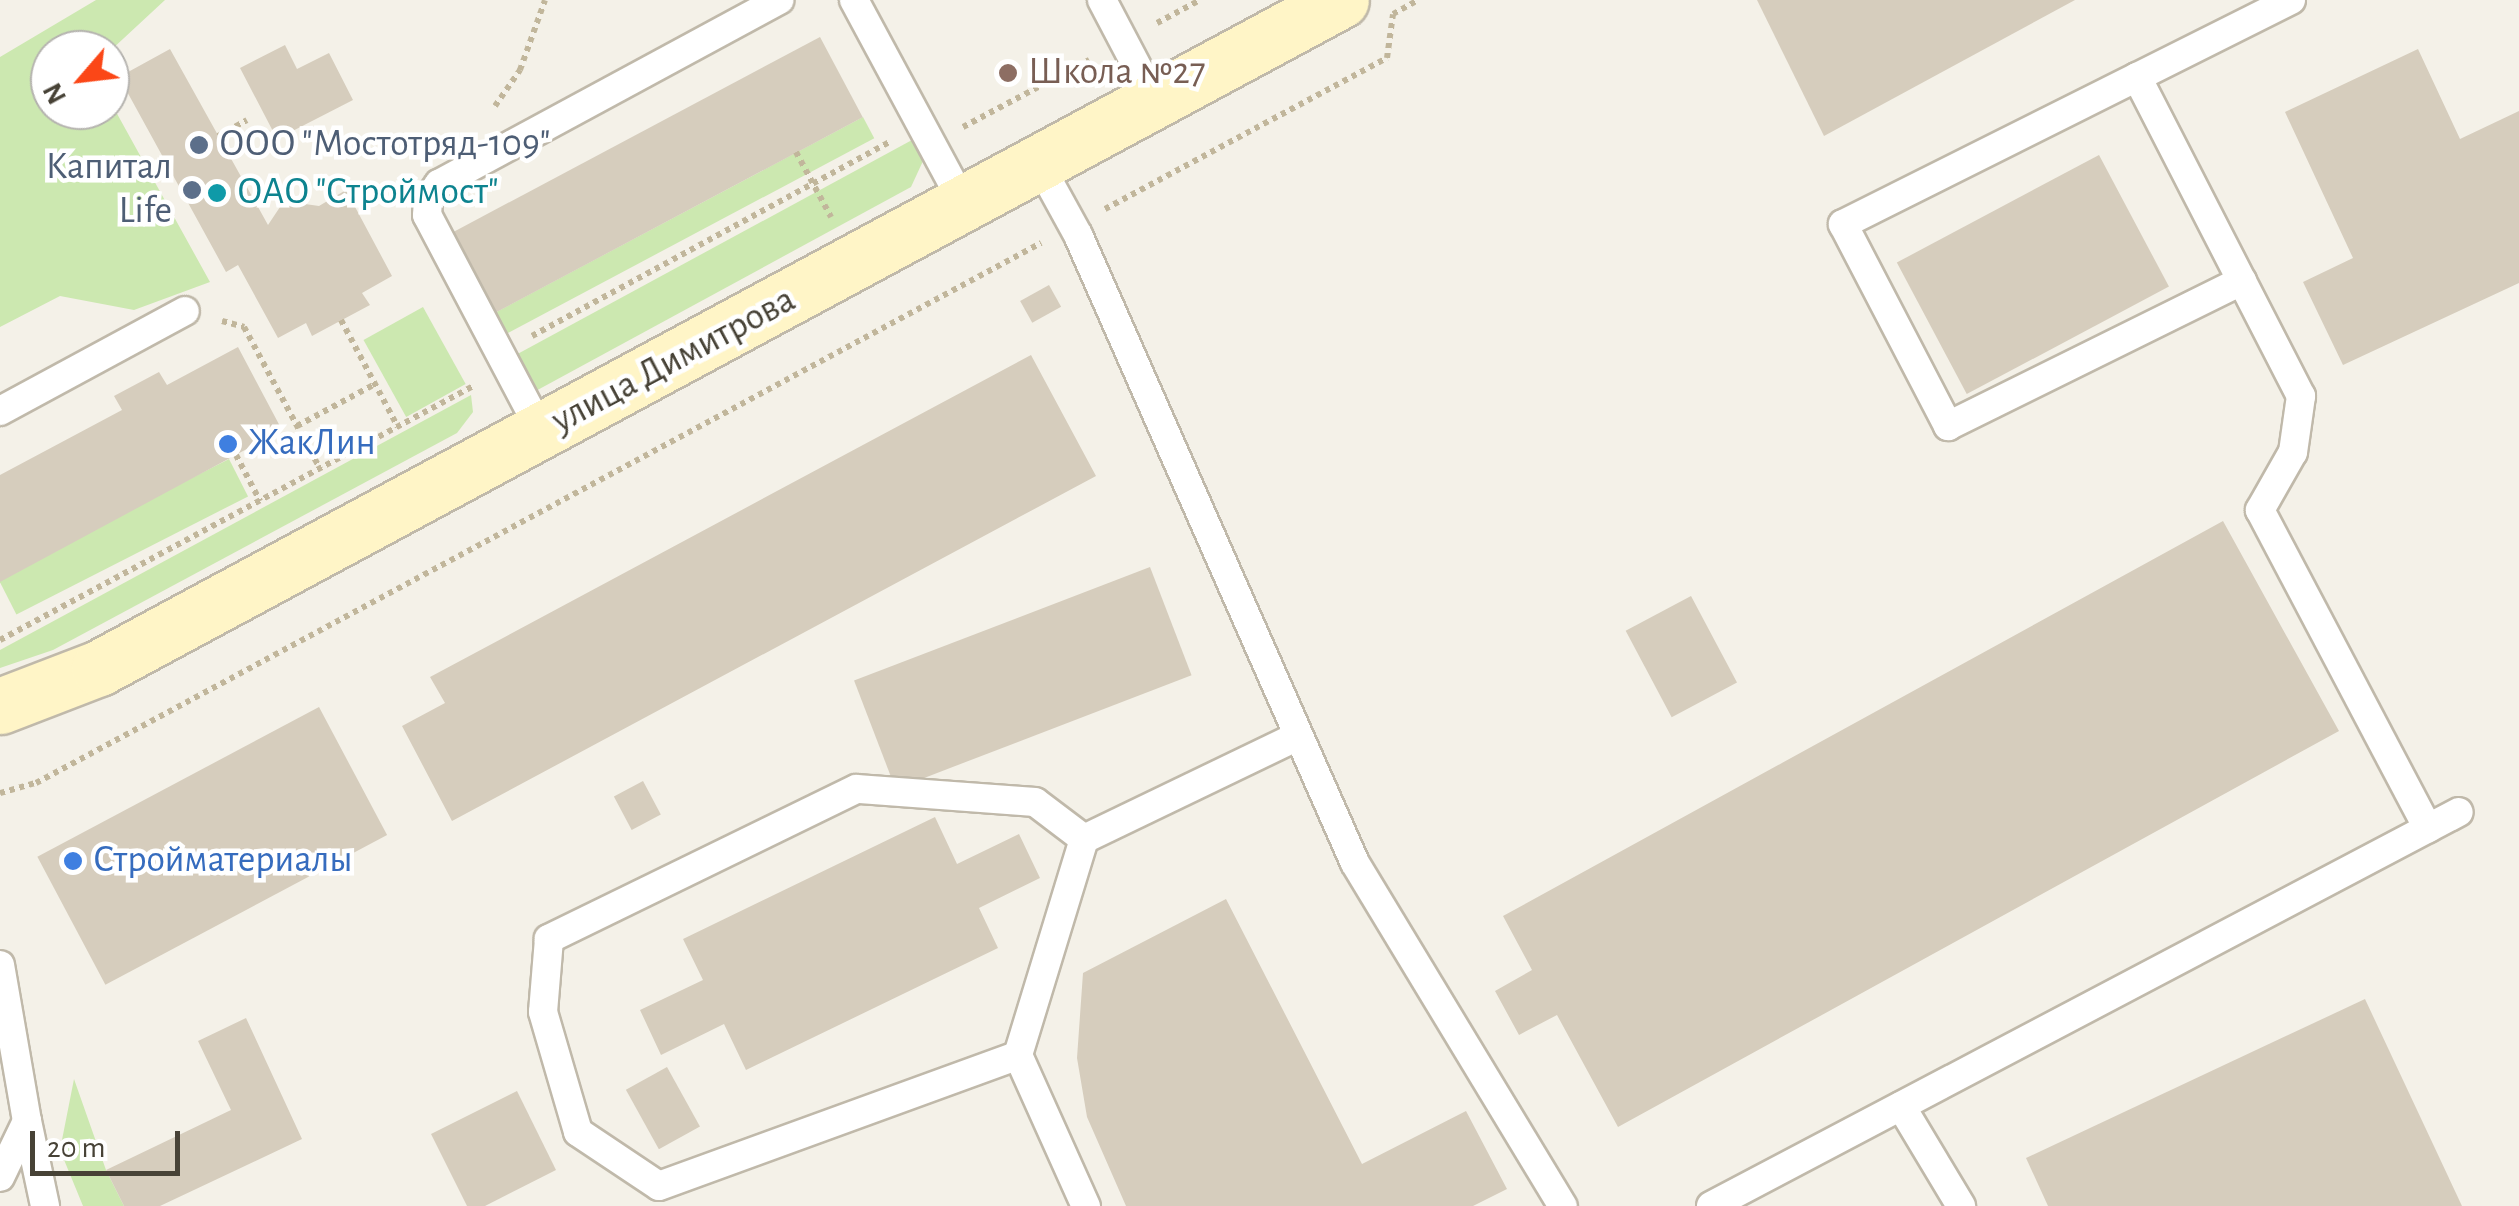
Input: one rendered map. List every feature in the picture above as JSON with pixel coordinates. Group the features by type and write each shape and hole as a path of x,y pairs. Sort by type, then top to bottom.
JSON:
{"main road":[{"name":"улица Димитрова","path":"0,706 98,668 542,433 1341,0"}],"lane":[{"path":"542,433 426,216 438,184 779,0"},
{"path":"854,0 964,204"},
{"path":"1102,0 1155,101"},
{"path":"2242,281 1948,426 1843,224 2291,0"},
{"path":"2137,77 2302,396 2293,452 2260,510 2428,828"},
{"path":"1039,164 1073,226 1355,863 1563,1206"},
{"path":"0,411 185,311"},
{"path":"1086,1206 1018,1055 1084,839 1298,736"},
{"path":"1018,1055 659,1186 578,1132 543,1012 549,938 856,788 1035,802 1084,839"},
{"path":"1711,1206 2459,812"},
{"path":"0,965 45,1206"},
{"path":"1901,1106 1961,1206"},
{"path":"0,1177 27,1121"}],"path":[{"path":"490,113 520,70 545,0"},
{"path":"0,640 398,426 813,184 1124,41 1200,0"},
{"path":"0,793 36,783 1387,58 1393,14 1418,0"},
{"path":"218,136 247,120"},
{"path":"796,152 836,227"},
{"path":"185,311 244,327 320,469"},
{"path":"341,320 398,426"},
{"path":"297,426 375,384"},
{"path":"236,455 260,501"}],"green space":[{"path":"96,0 165,0 130,32 45,30"},
{"path":"30,39 30,130 126,130 210,282 134,310 60,296 0,327 0,57"},
{"path":"863,117 874,138 503,336 491,315"},
{"path":"912,140 923,161 911,187 532,393 512,357"},
{"path":"423,307 466,384 406,417 364,340"},
{"path":"471,395 473,412 457,433 53,650 0,668 0,650"},
{"path":"229,459 248,496 16,614 0,576"},
{"path":"74,1079 106,1170 124,1206 83,1206 60,1150"}],"building":[{"path":"1757,0 2075,0 1824,136"},
{"path":"820,37 863,117 491,315 448,235"},
{"path":"285,45 297,69 329,53 353,100 277,139 240,68"},
{"name":"ОАО \"Строймост\"","path":"170,49 268,225 284,201 319,206 346,190 392,276 362,293 370,305 312,336 306,323 278,338 238,265 226,272 130,97 130,71"},
{"path":"2418,49 2460,139 2519,111 2519,283 2343,365 2303,282 2353,258 2285,112"},
{"path":"2099,155 2169,287 1967,394 1897,263"},
{"path":"1049,285 1061,307 1032,323 1020,301"},
{"path":"238,347 282,430 0,582 0,475 122,410 114,396 159,372 167,385"},
{"path":"1031,355 1096,476 452,821 402,726 445,703 430,677"},
{"path":"2223,521 2339,731 1618,1127 1557,1015 1519,1035 1495,991 1532,970 1503,916"},
{"path":"1150,567 1192,675 896,789 854,681"},
{"path":"1691,596 1737,683 1672,717 1626,631"},
{"path":"319,707 387,835 105,985 37,857"},
{"path":"643,781 661,815 632,830 614,796"},
{"path":"935,817 957,864 1019,834 1040,878 979,908 998,948 746,1070 724,1024 661,1055 640,1010 703,980 683,939"},
{"path":"1226,899 1362,1164 1466,1111 1507,1189 1473,1206 1126,1206 1087,1117 1077,1058 1083,973"},
{"path":"2365,999 2462,1206 2048,1206 2026,1158"},
{"path":"246,1018 302,1139 160,1206 124,1206 106,1170 231,1110 198,1041"},
{"path":"667,1067 700,1126 659,1149 626,1090"},
{"path":"517,1091 556,1170 485,1206 467,1206 431,1134"}],"place":[{"name":"Школа №27","path":"1008,73"},
{"name":"ООО \"Мостотряд-109\"","path":"199,145"},
{"name":"Капитал Life","path":"192,190"},
{"name":"ОАО \"Строймост\"","path":"217,193"},
{"name":"ЖакЛин","path":"228,444"},
{"name":"Стройматериалы","path":"73,861"}]}
